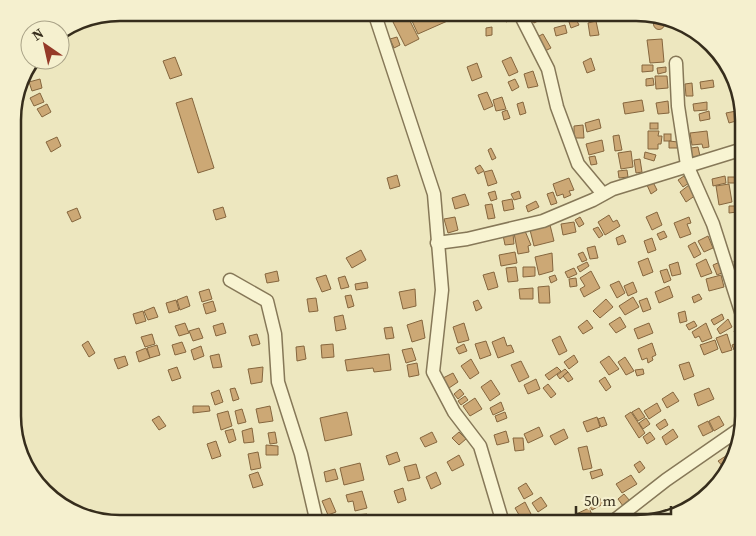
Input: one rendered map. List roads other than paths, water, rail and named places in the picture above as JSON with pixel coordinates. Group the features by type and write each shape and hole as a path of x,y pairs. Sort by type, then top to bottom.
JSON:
{"street":[{"path":"377,21 434,194 442,290 433,372 454,412 480,446 500,515"},
{"path":"524,21 548,69 557,107 578,164 603,194"},
{"path":"676,63 678,106 687,166 714,224 735,292"},
{"path":"437,243 467,239 543,221 613,189 735,152"},
{"path":"230,280 267,302 275,334 278,382 301,454 315,515"},
{"path":"622,515 666,480 733,434"}]}
